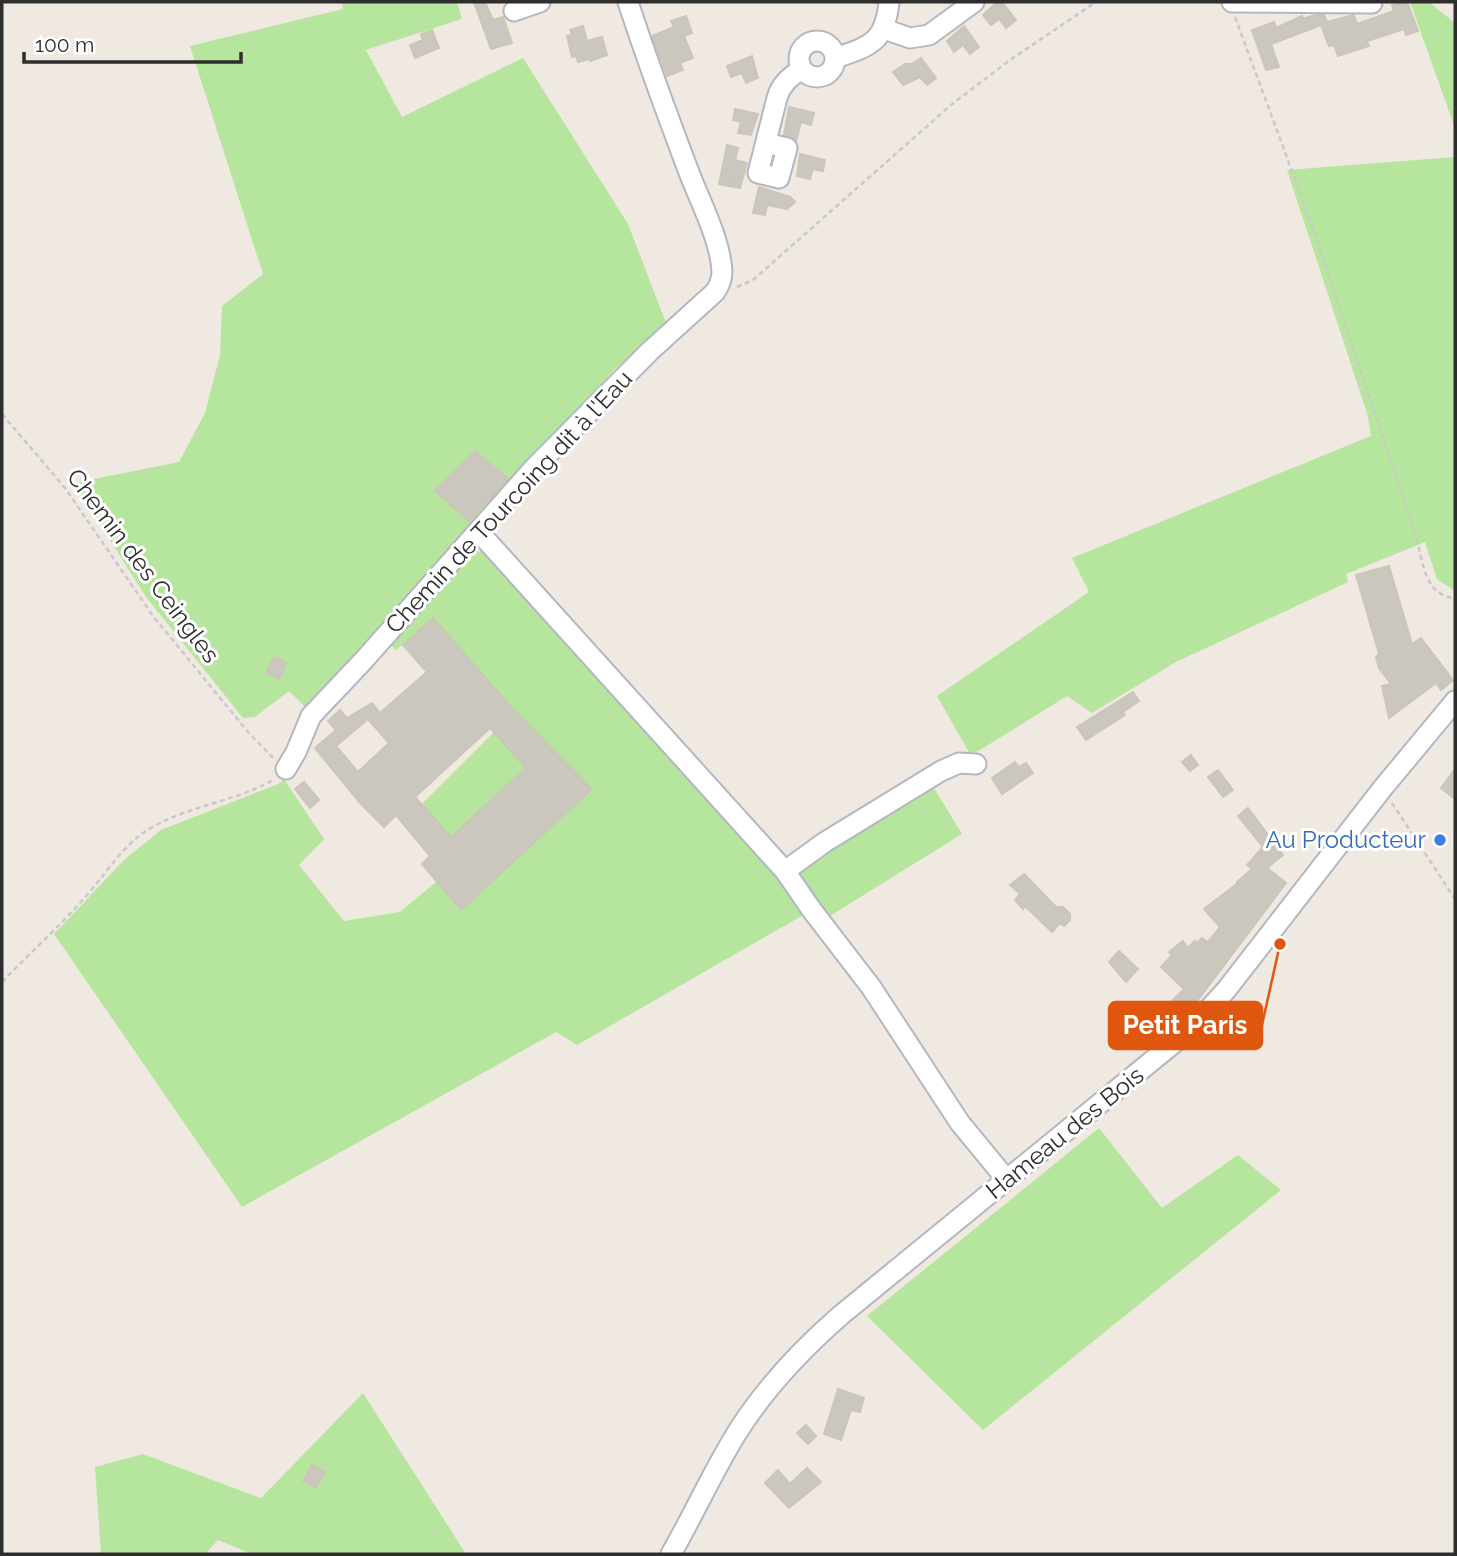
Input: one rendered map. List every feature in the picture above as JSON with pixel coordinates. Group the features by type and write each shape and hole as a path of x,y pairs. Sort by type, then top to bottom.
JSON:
{"street":[{"path":"514,11 540,2"},
{"path":"628,2 650,69 710,224 720,258 720,284"},
{"path":"835,58 864,48 884,29 889,2"},
{"path":"884,29 910,38 929,35 974,2"},
{"path":"1233,2 1372,3"},
{"path":"813,41 829,46 835,58 833,68 822,77 813,78 801,69 798,61 805,45 813,41"},
{"path":"766,143 779,90 801,69"},
{"name":"Chemin de Tourcoing dit à l'Eau","path":"286,769 311,716 587,413 715,292 720,284"},
{"path":"478,531 785,871 871,987 960,1123 1007,1180"},
{"name":"Hameau des Bois","path":"671,1554 738,1431 783,1372 841,1315 1176,1042 1205,1015 1382,789 1455,701"},
{"path":"785,871 825,842 941,771 959,763 976,764"}],"path":[{"path":"720,284 735,288 753,280 951,105 1010,60 1096,2"},
{"path":"1233,2 1233,11 1316,236 1417,540 1424,570 1433,589 1439,594 1455,598"},
{"name":"Chemin des Ceingles","path":"2,414 65,488 153,616 248,732 286,769"},
{"path":"2,982 87,895 138,836 168,820 264,785 286,769"},
{"path":"1382,789 1455,899"}],"green space":[{"path":"342,2 457,2 462,19 366,50 402,117 523,58 628,224 666,323 614,370 308,710 289,691 255,717 243,718 146,597 74,483 179,462 205,413 220,355 222,306 263,274 190,46 343,9"},
{"path":"1410,2 1429,2 1455,23 1455,128"},
{"path":"1455,157 1455,591 1437,579 1425,542 1346,574 1348,582 1176,662 1092,713 1067,696 970,754 937,696 1089,592 1072,558 1371,436 1367,413 1287,170"},
{"path":"487,550 765,855 805,914 577,1045 556,1032 242,1207 54,934 124,860 161,830 278,784 284,779 324,839 299,865 344,921 400,912 448,872 408,818 515,711 433,619 396,650 387,642 465,554"},
{"path":"931,783 962,834 825,919 797,880 799,867"},
{"path":"1099,1128 1162,1208 1238,1155 1281,1190 983,1430 867,1316"},
{"path":"363,1393 466,1554 252,1554 218,1540 205,1554 101,1554 95,1467 143,1454 261,1498"}],"building":[{"path":"474,2 485,2 493,20 503,17 512,43 491,49"},
{"path":"997,2 1002,2 1016,20 1006,28 999,19 991,25 983,15"},
{"path":"1407,2 1418,31 1406,35 1404,29 1367,41 1369,46 1338,56 1334,45 1329,46 1321,25 1271,44 1279,67 1266,70 1252,30 1274,22 1276,28 1302,16 1303,19 1315,15 1324,15 1327,22 1354,15 1357,24 1394,11 1392,5"},
{"path":"686,16 692,33 684,36 693,58 680,63 683,70 667,76 652,36 674,27 671,21"},
{"path":"583,26 587,41 602,37 607,55 578,62 576,56 572,57 567,36 572,35 570,30"},
{"path":"964,26 979,47 970,54 963,45 954,52 947,41"},
{"path":"432,30 439,48 415,58 410,45 423,40 421,34"},
{"path":"752,56 758,78 746,83 742,73 731,77 727,66"},
{"path":"921,58 936,78 927,85 920,77 903,85 893,72"},
{"path":"789,107 814,113 811,125 801,122 796,141 784,135"},
{"path":"735,109 758,114 751,135 738,133 741,122 733,120"},
{"path":"727,145 738,148 735,160 747,163 740,188 719,184"},
{"path":"800,154 825,160 823,171 813,169 810,179 797,176"},
{"path":"759,187 790,197 795,202 787,209 767,205 765,215 753,213"},
{"path":"475,451 508,479 469,521 435,491"},
{"path":"1389,566 1412,644 1421,638 1453,680 1441,690 1436,683 1389,718 1382,686 1391,684 1379,668 1376,657 1379,654 1356,575"},
{"path":"433,618 512,708 592,789 461,910 422,864 430,856 396,815 384,827 361,804 315,748 336,730 328,721 340,710 347,718 372,703 380,713 427,672 403,645","holes":["368,719 389,743 358,772 336,746","490,728 526,768 451,837 415,797"]},
{"path":"274,657 286,663 279,679 266,673"},
{"path":"1133,692 1139,701 1123,712 1125,715 1086,740 1077,727"},
{"path":"1191,755 1198,765 1190,771 1182,762"},
{"path":"1015,762 1019,767 1026,763 1033,773 1002,794 992,778"},
{"path":"1455,769 1455,799 1441,788"},
{"path":"1218,770 1233,790 1223,797 1208,777"},
{"path":"304,782 319,800 310,808 295,789"},
{"path":"1248,808 1283,855 1267,868 1286,883 1200,997 1179,1019 1166,1007 1184,989 1161,967 1172,955 1169,952 1183,941 1188,948 1202,938 1208,942 1220,927 1204,909 1252,869 1247,865 1263,847 1238,816"},
{"path":"1024,874 1056,907 1063,907 1070,914 1070,920 1064,926 1060,923 1052,932 1015,900 1020,894 1010,885"},
{"path":"1119,951 1138,969 1126,982 1109,962"},
{"path":"838,1389 864,1398 860,1412 851,1410 841,1440 824,1434"},
{"path":"806,1425 816,1436 808,1444 797,1433"},
{"path":"312,1465 325,1472 316,1487 303,1481"},
{"path":"807,1468 821,1482 789,1508 765,1483 778,1470 790,1484"}],"place":[{"name":"Au Producteur","path":"1440,840"},
{"name":"Petit Paris","path":"1280,944"}]}
